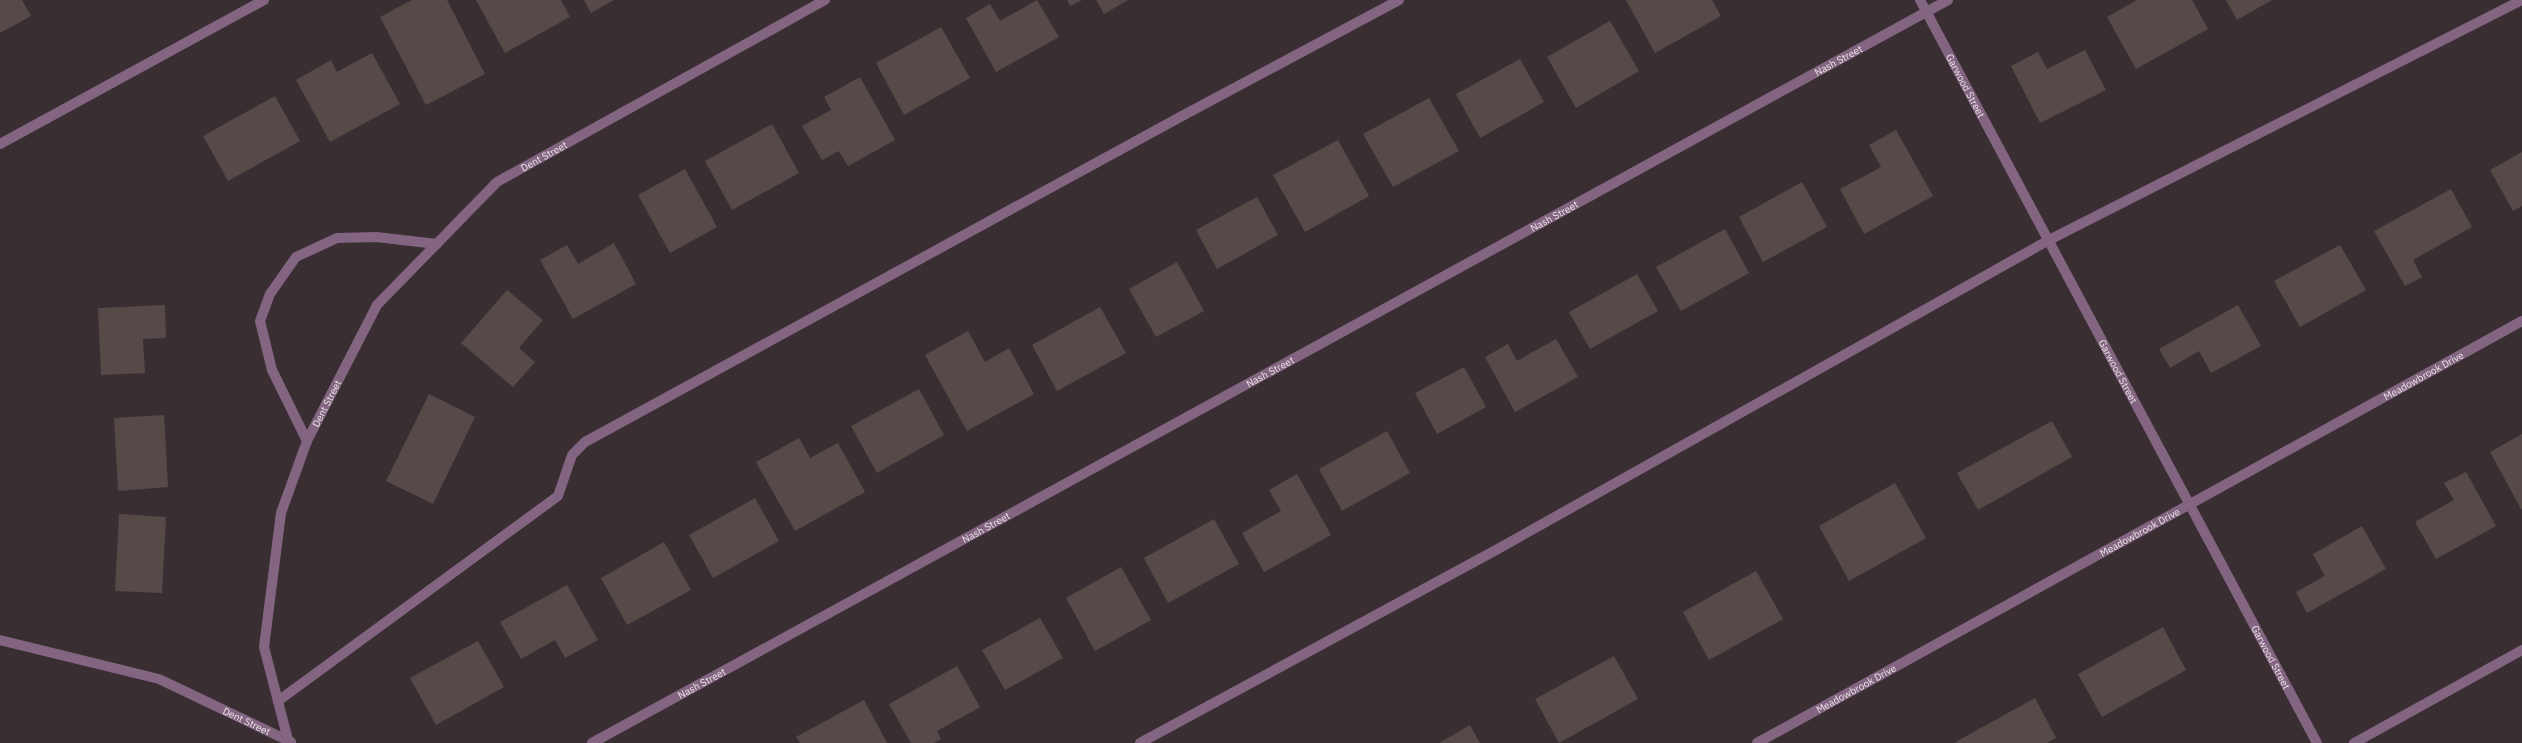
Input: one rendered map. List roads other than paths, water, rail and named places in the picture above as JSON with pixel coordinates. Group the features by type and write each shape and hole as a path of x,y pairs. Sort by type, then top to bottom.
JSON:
{"street":[{"path":"0,144 264,0"},
{"name":"Dent Street","path":"290,742 264,647 281,513 307,441 377,305 497,182 825,0"},
{"path":"278,701 558,496 572,454 585,442 1182,116 1399,0"},
{"name":"Garwood Street","path":"1920,0 2317,743"},
{"name":"Nash Street","path":"592,743 1948,0"},
{"path":"1140,743 1503,546 2049,240 2522,0"},
{"path":"307,441 272,370 260,321 270,294 296,257 337,238 376,237 437,244"},
{"name":"Meadowbrook Drive","path":"1758,743 2522,321"},
{"name":"Dent Street","path":"0,640 159,679 290,742"},
{"path":"2354,743 2522,650"}]}
